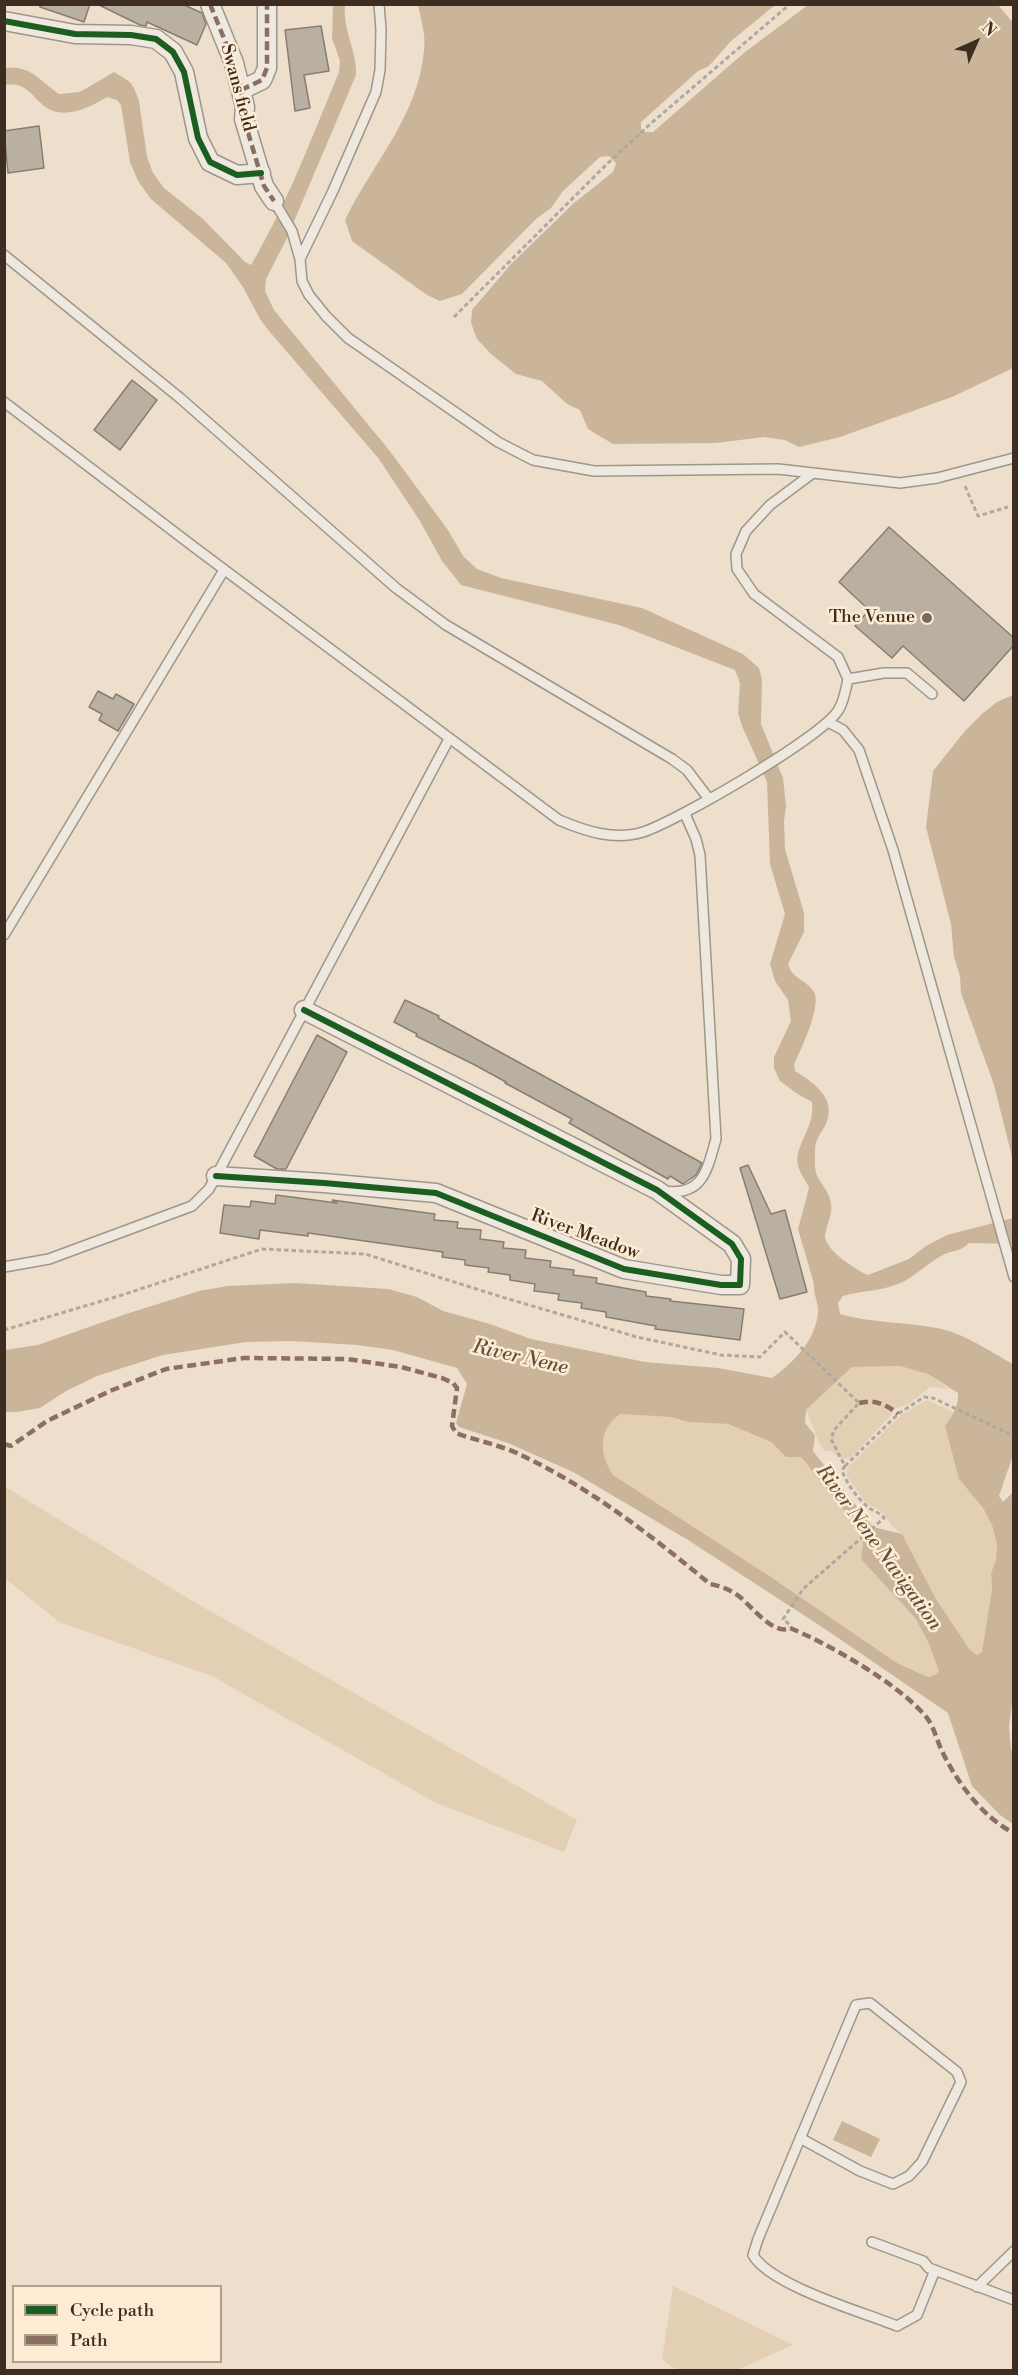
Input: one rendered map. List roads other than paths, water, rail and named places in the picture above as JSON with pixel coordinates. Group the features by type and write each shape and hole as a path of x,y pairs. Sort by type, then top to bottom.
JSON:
{"street":[{"name":"Swans field","path":"210,4 234,63 245,106 244,119 264,186 274,201"},
{"path":"240,90 262,80 267,68 267,4"},
{"path":"4,21 75,34 131,35 156,39 173,52 184,72 198,138 210,162 237,175 261,173"},
{"name":"River Meadow","path":"216,1176 436,1193 624,1269 721,1285 740,1285 741,1259 732,1244 657,1190 304,1010"}],"lane":[{"path":"300,259 376,92 380,70 379,4"},
{"path":"274,201 292,231 300,259 302,281 309,295 326,316 348,338 498,441 533,460 594,471 778,469 900,483 961,472 1014,458"},
{"path":"4,255 189,406 396,588 446,625 672,759 687,770 709,799"},
{"path":"4,402 224,570 559,820 585,830 617,836 642,833 684,814 810,738 840,709 848,679 838,657 754,594 737,569 736,554 746,531 770,505 813,473"},
{"path":"5,933 224,570"},
{"path":"848,679 884,673 907,673 932,694"},
{"path":"828,722 843,730 859,750 876,799 1014,1277"},
{"path":"4,1267 49,1259 178,1212 192,1206 200,1199 216,1176 449,739"},
{"path":"657,1190 680,1192 699,1182 710,1163 716,1139 700,855 696,839 684,814"},
{"path":"800,2138 860,2171 893,2184 909,2176 922,2162 961,2082 957,2072 870,2003 856,2005 800,2138 758,2239 753,2255 756,2262 789,2284 897,2326 917,2315 935,2270"},
{"path":"872,2242 923,2261 935,2270 1014,2300"},
{"path":"977,2287 1014,2251"}],"water":[{"path":"333,5 345,5 346,24 356,75 287,238 266,279 265,291 274,310 389,450 448,530 463,556 477,569 501,578 642,608 743,654 759,668 762,680 761,724 783,778 786,806 785,849 804,913 804,932 788,964 793,973 811,988 816,999 813,1018 794,1065 795,1071 822,1092 828,1106 829,1115 826,1124 815,1145 815,1170 830,1200 831,1212 825,1236 830,1247 849,1264 868,1275 909,1259 926,1246 947,1235 1013,1218 1013,1244 969,1243 961,1249 941,1256 904,1281 885,1288 843,1296 838,1303 840,1314 947,1330 1013,1364 1013,1455 999,1496 1003,1502 1013,1492 1014,1689 1009,1726 1011,1749 1014,1755 1013,1824 1000,1815 972,1786 948,1713 688,1540 573,1472 508,1443 459,1427 456,1423 467,1384 457,1368 393,1350 357,1345 292,1341 246,1342 163,1355 97,1376 66,1391 40,1408 5,1412 5,1350 38,1345 199,1291 228,1286 295,1283 388,1289 417,1297 443,1311 490,1324 531,1339 645,1362 718,1368 772,1378 802,1350 813,1333 816,1323 818,1309 814,1284 798,1229 809,1188 800,1171 798,1155 810,1122 812,1102 780,1081 774,1068 774,1057 791,1021 788,1000 775,981 770,964 785,914 770,864 767,782 738,713 740,683 735,670 619,625 461,585 442,561 420,521 379,459 269,331 226,263 151,199 138,181 130,162 121,105 117,100 107,97 81,110 67,113 53,111 46,107 21,86 5,85 4,68 13,67 28,71 59,94 80,92 114,72 130,82 139,101 147,157 153,173 164,188 203,219 245,262 251,265 288,194 339,72 340,61 332,38","holes":["900,1366 928,1374 958,1393 954,1411 945,1426 959,1479 983,1508 992,1525 997,1545 996,1560 991,1573 992,1590 982,1652 977,1655 970,1650 936,1599 902,1534 873,1527 813,1451 815,1435 805,1423 806,1410 852,1367","620,1414 728,1424 771,1442 786,1457 801,1457 864,1535 861,1559 916,1619 939,1671 928,1677 897,1663 768,1575 613,1475 605,1458 603,1442 608,1427"]},
{"path":"418,5 775,5 730,42 709,66 698,71 641,122 641,132 653,132 745,52 808,5 998,5 1014,24 1013,368 952,397 840,437 799,447 785,440 764,437 716,443 613,444 588,429 580,410 567,404 542,381 516,374 491,354 477,339 471,323 472,310 511,264 574,203 613,172 616,163 609,156 600,157 563,191 551,208 536,219 462,294 440,301 427,295 352,241 345,220 404,118 420,74 424,39"},
{"path":"1013,695 1013,1161 994,1085 961,993 951,924 926,827 933,771 965,731 982,714 997,702"},
{"path":"842,2121 880,2139 871,2157 833,2140"}],"place":[{"name":"The Venue","path":"927,618"}],"water label":[{"name":"River Nene","path":"520,1358"},
{"name":"River Nene Navigation","path":"878,1548"}]}
